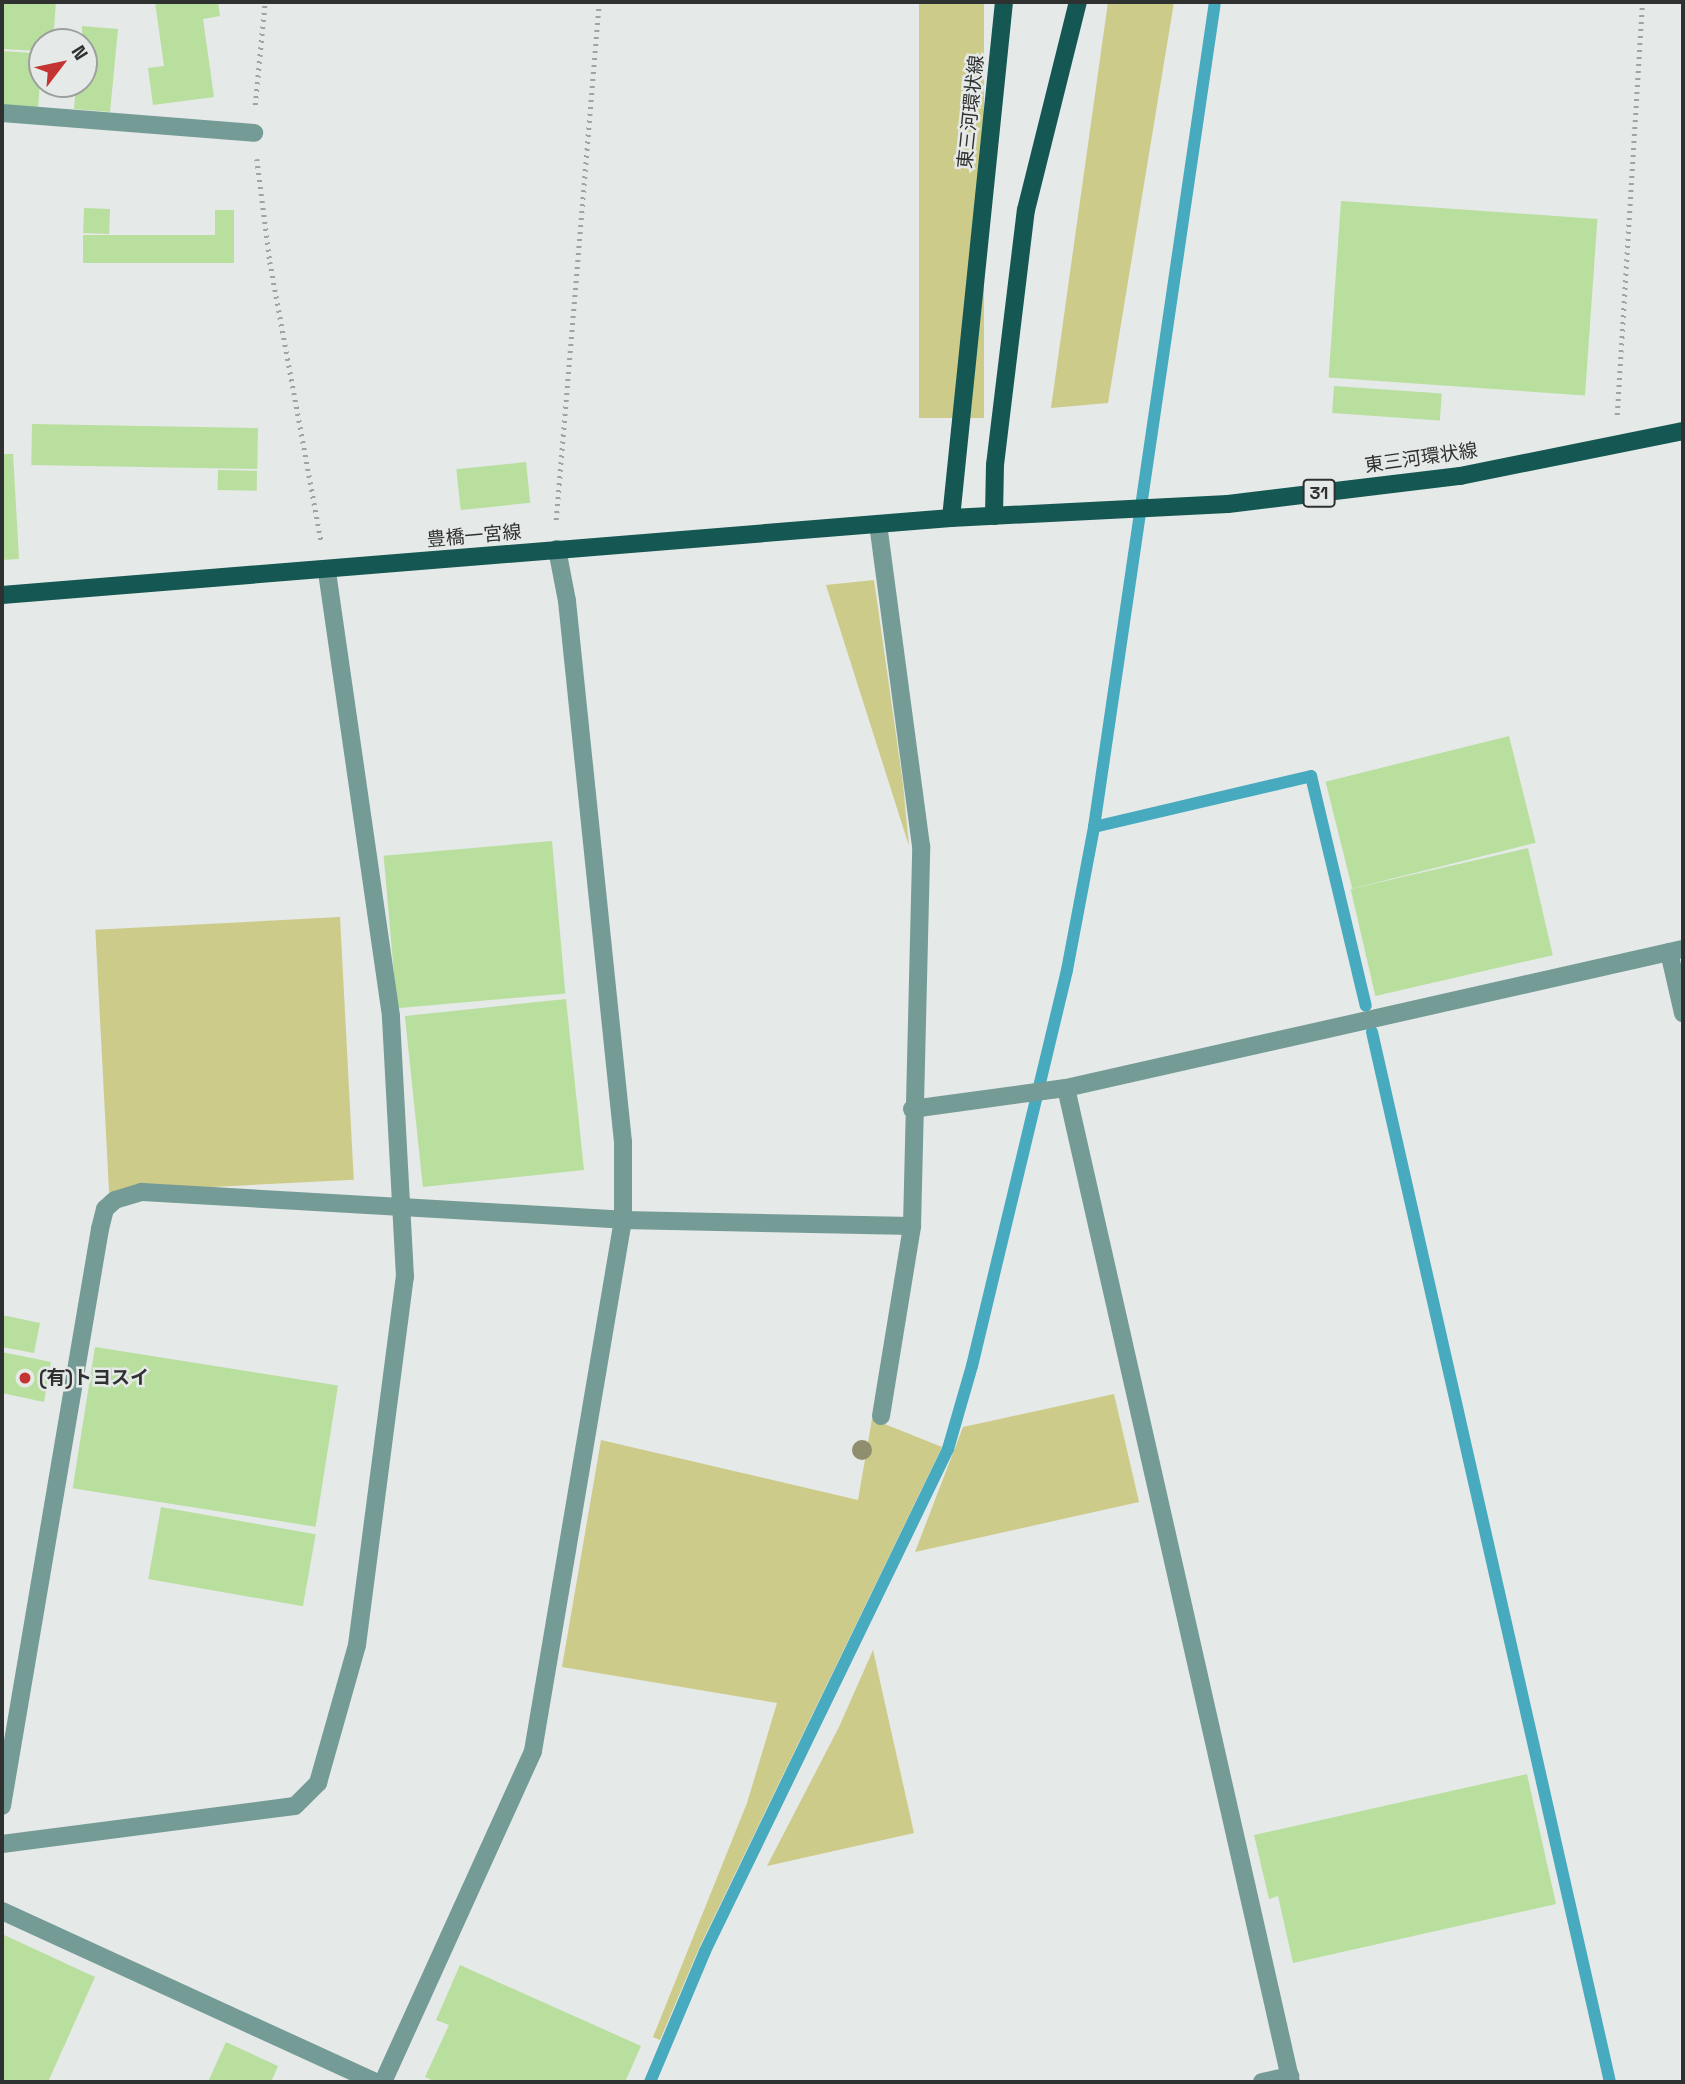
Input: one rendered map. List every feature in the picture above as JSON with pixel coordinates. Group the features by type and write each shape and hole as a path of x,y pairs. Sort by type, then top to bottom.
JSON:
{"main road":[{"name":"東三河環状線","path":"1004,2 951,518 1228,503 1460,476 1615,447 1683,431"},
{"path":"994,516 995,466 1026,210 1078,2"},
{"name":"豊橋一宮線","path":"2,595 327,571 557,549 951,518"}],"street":[{"path":"2,113 254,133"},
{"path":"878,525 921,846 912,1109 912,1226 881,1416"},
{"path":"383,2082 533,1751 623,1220 623,1142 567,601 557,549"},
{"path":"2,1844 284,1810 305,1800 318,1783 357,1645 367,1588 405,1277 391,1016 327,571"},
{"path":"912,1109 1066,1088 1676,950 1683,1013"},
{"path":"1066,1088 1290,2079 1262,2082"},
{"path":"2,1806 105,1209 128,1193 623,1220 912,1226"},
{"path":"2,1911 375,2082"}],"path":[{"path":"265,2 254,133 270,262 327,571"},
{"path":"557,549 555,505 599,2"},
{"path":"1615,447 1642,2"}],"shaded area":[{"path":"919,2 984,2 984,418 919,418"},
{"path":"1108,2 1174,2 1108,403 1051,408"},
{"path":"874,580 903,784 909,846 826,585"},
{"path":"340,917 354,1180 109,1192 95,930"},
{"path":"1114,1394 1139,1502 915,1552 963,1427"},
{"path":"872,1419 942,1447 699,1948 660,2040 653,2037 747,1803 777,1703 562,1667 601,1440 858,1500"},
{"path":"873,1650 914,1833 767,1866 839,1727"}],"building":[{"path":"2,2 56,2 54,28 28,28 28,50 2,49"},
{"path":"155,2 218,2 220,16 203,19 214,97 153,105 148,68 164,66"},
{"path":"82,26 118,29 110,112 74,109 75,98 98,98 98,28"},
{"path":"2,51 28,53 28,98 39,98 38,113 2,110"},
{"path":"1341,201 1597,219 1585,395 1329,378"},
{"path":"84,208 110,209 109,234 83,233"},
{"path":"215,210 234,210 234,235 215,235"},
{"path":"83,235 234,235 234,263 83,263"},
{"path":"1334,386 1442,394 1440,420 1332,413"},
{"path":"32,424 258,428 257,469 31,465"},
{"path":"2,454 13,454 19,559 2,560"},
{"path":"526,462 530,503 461,510 456,469"},
{"path":"218,470 257,471 257,491 218,490"},
{"path":"1509,736 1536,843 1352,888 1326,782"},
{"path":"552,841 565,993 397,1008 384,856"},
{"path":"1528,848 1553,955 1375,996 1351,889"},
{"path":"566,999 584,1170 423,1187 405,1016"},
{"path":"2,1315 40,1323 34,1353 2,1347"},
{"path":"95,1347 338,1385 316,1527 73,1488"},
{"name":"(有)トヨスイ","path":"2,1352 51,1362 44,1402 2,1393"},
{"path":"161,1507 316,1534 303,1606 148,1579"},
{"path":"1527,1774 1556,1904 1293,1963 1278,1896 1269,1899 1254,1835"},
{"path":"2,1934 95,1977 48,2082 2,2082"},
{"path":"460,1965 641,2046 625,2082 436,2082 425,2077 449,2025 436,2020"},
{"path":"226,2042 278,2066 271,2082 208,2082"}],"waterway":[{"path":"650,2082 705,1951 948,1449 972,1366 1067,970 1094,827 1215,2"},
{"path":"1094,827 1311,776 1366,1006"},
{"path":"1372,1032 1610,2082"}],"place":[{"name":"(有)トヨスイ","path":"25,1378"}]}
